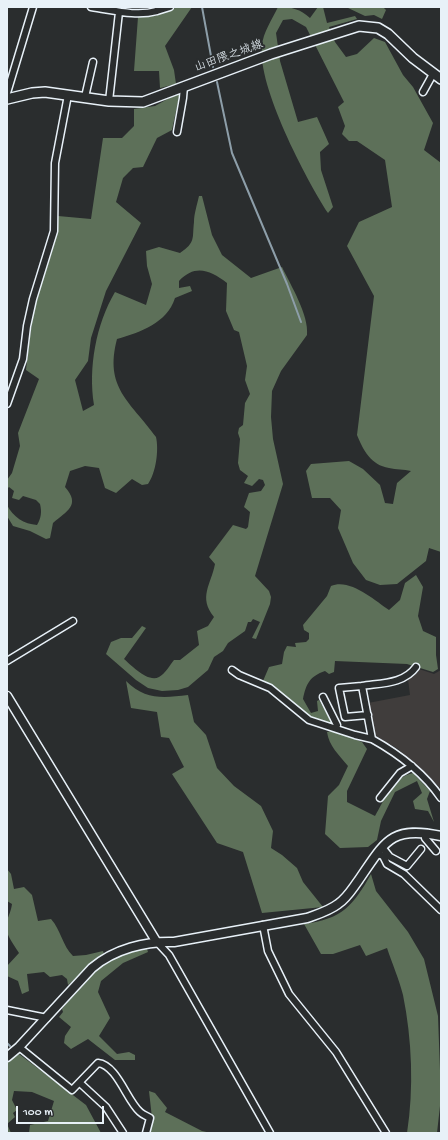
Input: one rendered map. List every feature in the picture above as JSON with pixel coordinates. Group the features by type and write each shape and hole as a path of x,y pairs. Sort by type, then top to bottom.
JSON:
{"main road":[{"name":"山田隈之城線","path":"7,99 32,93 68,95 109,101 143,102 272,54 359,26 378,28 388,34 412,58 437,77"}],"street":[{"path":"7,93 33,7"},
{"path":"94,7 119,12 146,14 158,9 170,7"},
{"path":"109,101 119,12"},
{"path":"85,98 93,62"},
{"path":"423,92 437,77"},
{"path":"177,132 184,98 184,86"},
{"path":"7,404 23,359 33,299 54,231 55,163 68,95"},
{"path":"7,661 72,621"},
{"path":"346,717 339,688 402,680 411,675 416,667"},
{"path":"232,670 239,675 270,688 309,720 336,726 355,736 372,739 395,752 420,773 441,798"},
{"path":"362,686 372,739"},
{"path":"7,696 156,941 169,955 270,1133"},
{"path":"323,697 336,726"},
{"path":"336,726 340,720 346,717 368,715"},
{"path":"380,798 400,773 412,766"},
{"path":"7,1058 102,959 116,952 156,941 174,942 307,918 325,912 338,904 349,894 376,854 389,840 411,831 441,836"},
{"path":"425,833 425,838 436,851"},
{"path":"382,847 390,856 407,866 421,849"},
{"path":"376,854 383,856 387,864 404,874 441,910"},
{"path":"263,925 268,951 289,994 336,1052 386,1133"},
{"path":"7,1010 47,1018"},
{"path":"19,1047 72,1090 98,1063 102,1063 116,1077 139,1112 150,1118 146,1133"},
{"path":"80,1083 106,1107 123,1133"}],"shaded area":[{"path":"419,669 434,674 441,670 441,789 398,749 373,734 368,703 410,695 408,679"}],"green space":[{"path":"178,7 192,7 165,46 174,70 176,84 160,88 159,71 134,71 138,17 154,16"},
{"path":"278,7 296,9 303,12 310,18 318,7 323,7 327,23 355,16 357,19 329,27 335,42 346,57 357,54 374,38 385,42 403,75 413,87 433,123 424,150 441,163 441,552 429,548 426,561 397,584 380,585 366,580 353,563 338,528 341,510 330,498 312,498 306,471 311,464 349,461 363,469 380,485 385,503 393,504 397,483 411,471 392,469 377,464 368,456 357,435 374,296 347,246 359,222 392,207 385,160 357,141 349,141 342,134 345,126 338,107 344,102 306,27 292,19 283,20 276,33 280,61 298,122 317,117 329,144 320,152 321,170 333,207 328,213 296,156 285,132 267,84 262,63 262,46 266,31"},
{"path":"346,7 383,7 386,10 382,19 374,15 365,16"},
{"path":"180,92 172,130 157,138 143,167 133,168 123,178 116,202 141,223 106,291 91,338 88,361 75,380 83,411 94,405 92,376 95,347 103,318 115,292 146,305 152,284 147,266 146,251 159,247 180,253 189,246 193,236 194,216 199,196 202,196 212,235 222,255 251,278 282,267 302,310 307,327 307,335 281,371 272,391 271,417 273,439 283,484 255,576 269,591 271,597 270,604 256,639 252,638 260,622 253,619 251,622 248,622 245,631 228,643 223,651 214,657 208,670 188,687 178,690 162,691 148,688 136,680 106,654 111,642 121,638 132,638 142,626 146,628 124,659 135,669 150,678 159,677 174,660 180,660 199,645 197,631 208,626 214,617 209,610 206,597 215,564 209,557 233,525 246,529 248,527 250,512 244,507 249,493 261,491 265,485 263,480 259,479 252,486 244,483 248,476 240,470 238,463 240,439 238,433 239,428 243,425 245,403 250,394 245,380 247,366 239,332 234,330 226,311 227,283 209,272 191,272 179,281 179,288 190,286 192,291 175,298 166,314 152,325 144,330 117,339 114,356 114,370 117,382 129,403 156,437 156,461 153,474 148,484 142,485 132,479 116,493 105,488 99,468 85,466 70,471 65,487 70,493 72,503 67,511 53,523 50,538 46,539 30,531 13,526 7,516 7,505 12,513 19,519 37,525 41,515 41,507 36,500 23,496 19,500 12,498 14,491 9,487 7,489 7,480 12,473 20,446 18,433 39,379 26,370 28,351 36,305 56,237 58,216 91,219 103,138 122,138 134,126 134,109 155,106"},
{"path":"416,575 423,587 418,616 423,631 436,637 438,669 433,672 407,664 335,661 334,672 329,674 325,671 312,678 307,685 303,699 311,713 318,711 317,701 319,700 332,723 329,724 310,719 263,681 269,667 282,664 284,652 287,646 296,647 295,643 306,642 309,639 309,633 304,630 303,625 327,596 331,586 338,584 354,587 389,610 400,600 405,583"},
{"path":"126,681 140,692 147,695 170,697 188,695 194,722 206,735 217,768 234,786 261,806 273,831 271,848 297,868 303,882 323,907 262,913 243,852 217,843 172,774 184,767 169,738 161,737 157,712 131,708"},
{"path":"333,731 362,742 367,749 347,791 347,802 375,816 386,796 395,784 406,775 413,773 430,791 427,799 434,822 428,811 415,809 413,801 422,793 417,781 395,792 381,821 377,840 368,847 340,848 325,834 328,796 339,785 348,766 330,742 327,732"},
{"path":"7,869 11,874 14,889 24,887 32,895 38,921 51,919 66,947 73,956 103,951 104,954 68,985 67,979 62,975 50,977 44,972 27,974 29,991 22,994 18,981 7,976 7,966 19,953 6,929 12,904 7,901"},
{"path":"371,874 376,891 408,932 424,959 438,1016 441,1097 437,1133 407,1133 411,1099 410,1046 403,995 387,948 366,956 360,945 333,954 321,954 304,924 328,919 345,909 358,895"},
{"path":"147,949 148,952 123,963 101,981 98,992 110,1018 99,1036 117,1054 129,1052 135,1055 135,1060 115,1060 88,1039 71,1049 64,1043 65,1036 71,1027 59,1017 63,1012 62,1009 88,978 98,969 120,956 133,951"},
{"path":"19,1054 86,1105 101,1133 29,1133 30,1125 48,1121 54,1101 32,1092 14,1091 12,1100 17,1110 13,1113 15,1117 7,1124 7,1061"},
{"path":"149,1091 155,1093 167,1108 165,1112 202,1131 211,1133 149,1132 152,1118"},
{"path":"7,1124 11,1133 7,1133"}],"waterway":[{"path":"202,7 213,67"},
{"path":"217,82 232,153 287,284 301,322"},
{"path":"7,1043 10,1046"}]}
